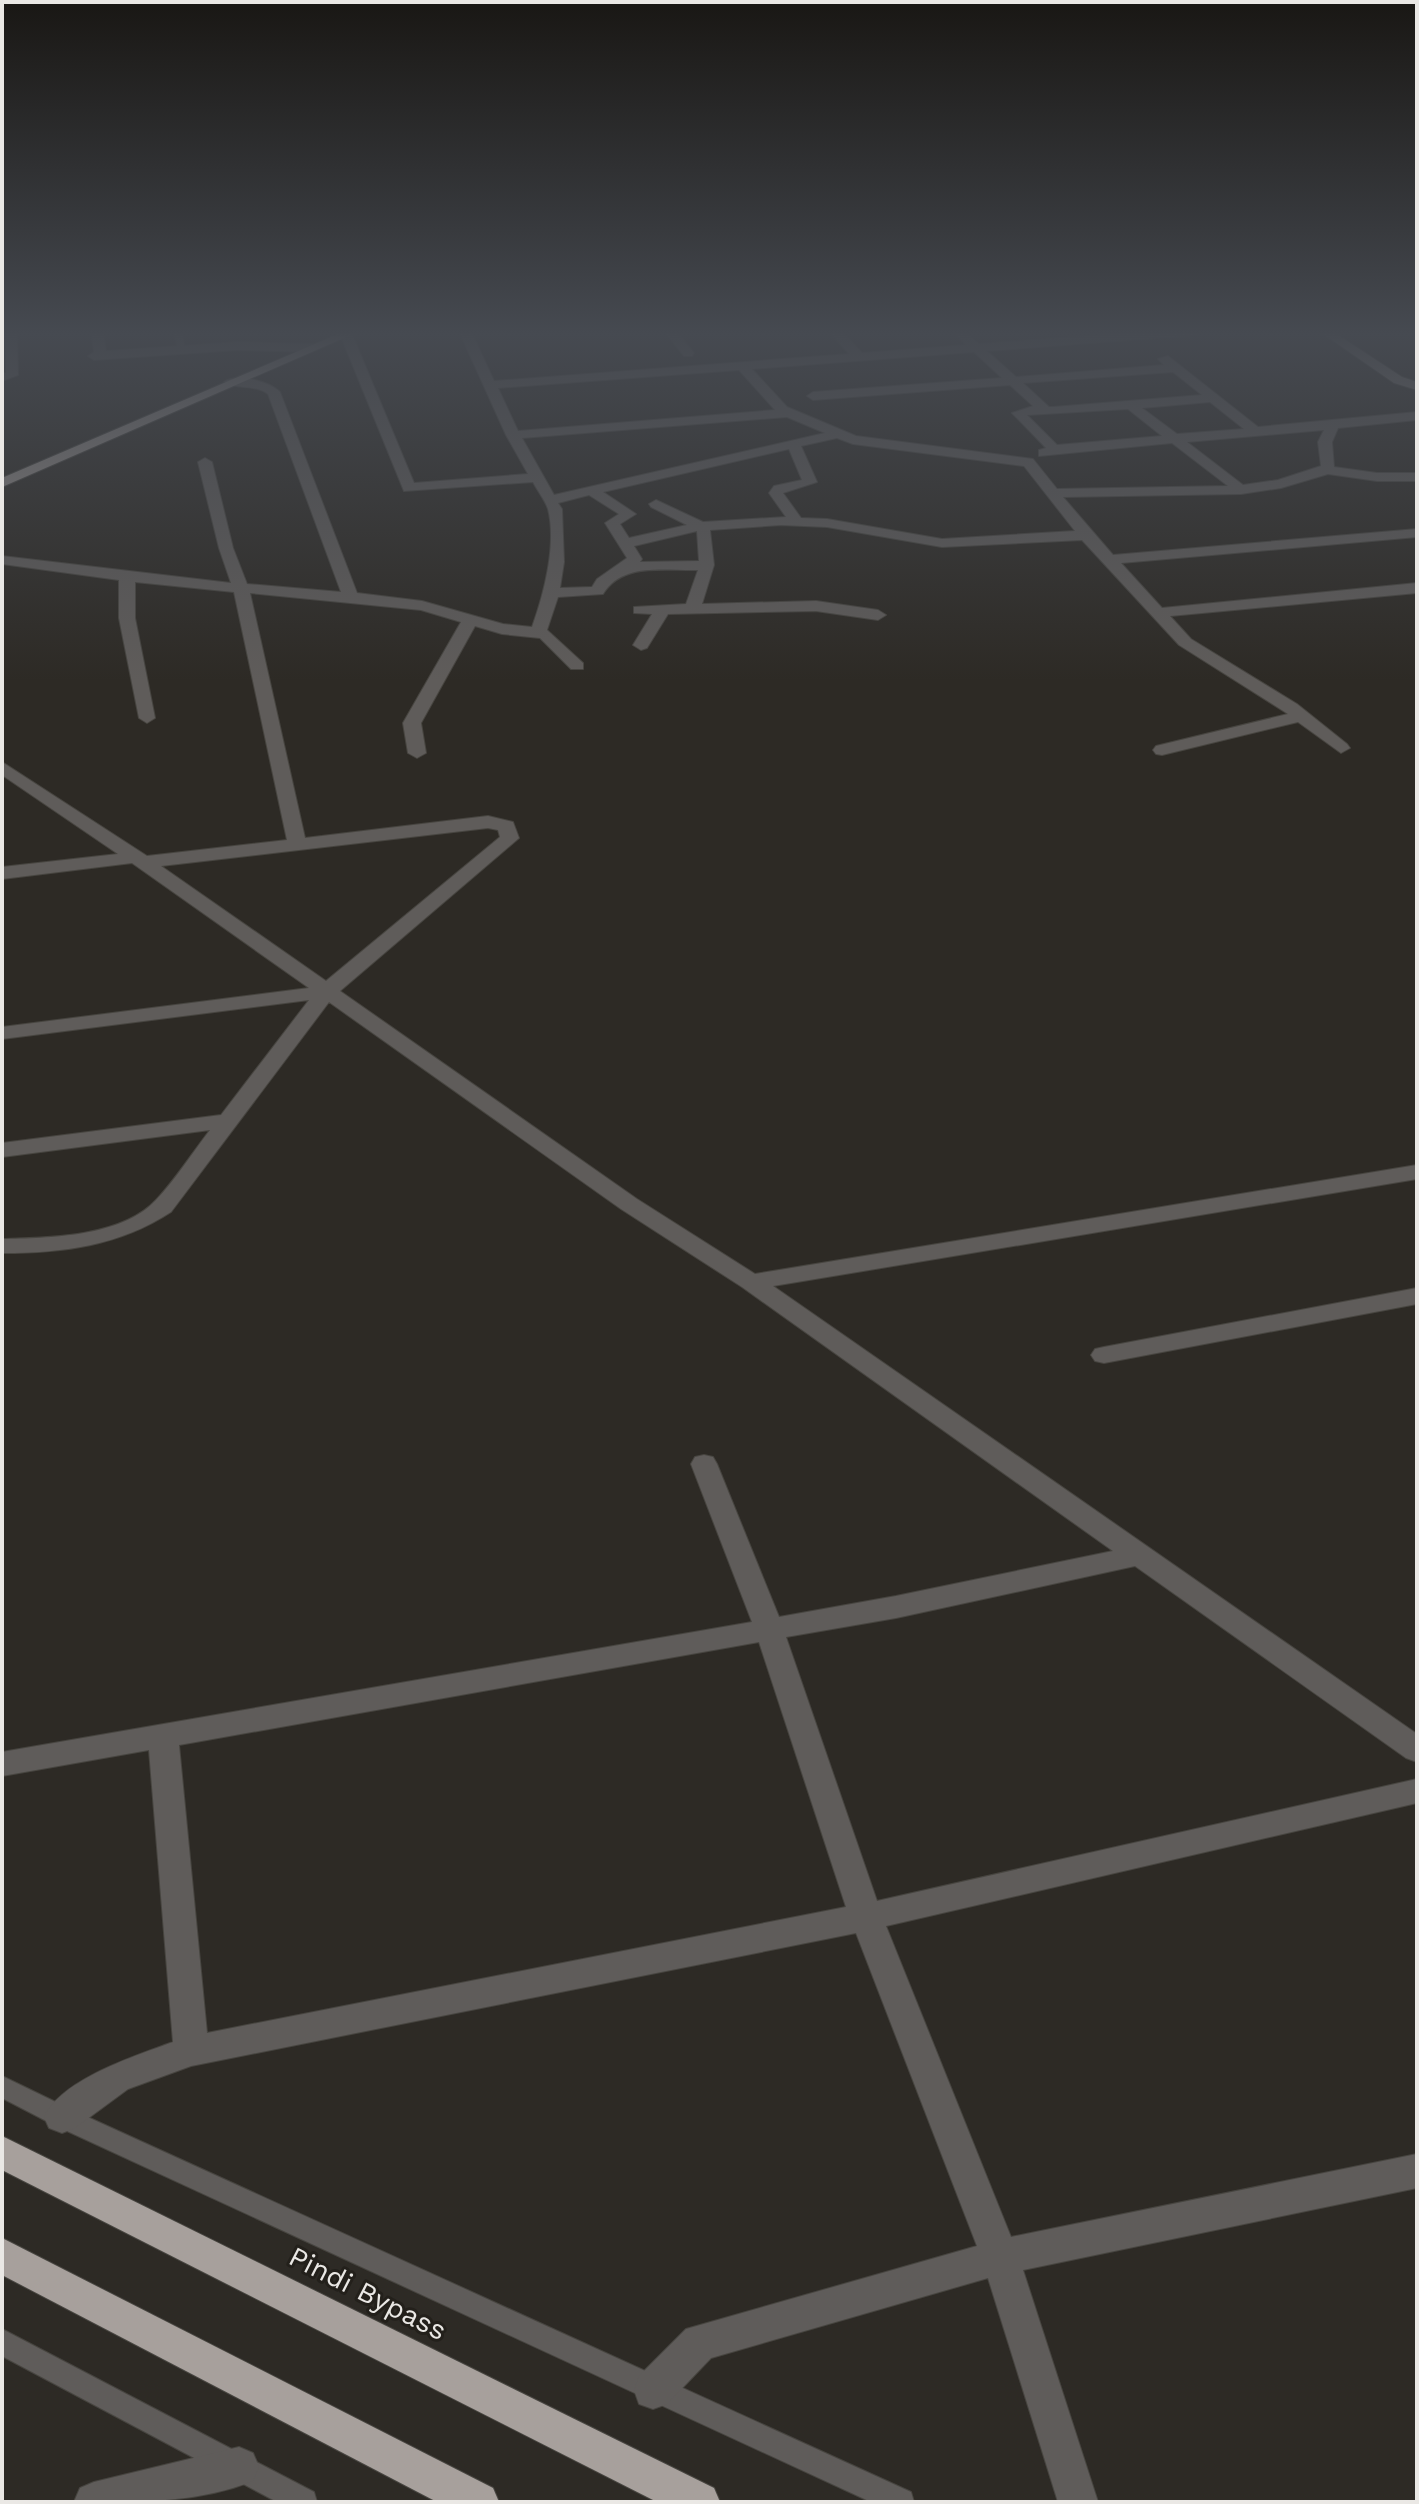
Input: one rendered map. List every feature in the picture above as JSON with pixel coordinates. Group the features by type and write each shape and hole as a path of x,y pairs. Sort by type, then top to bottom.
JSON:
{"highway":[{"name":"Pindi Bypass","path":"2,2152 700,2502"},
{"path":"2,2256 479,2502"}],"main road":[{"path":"2,483 81,448"}],"street":[{"path":"295,448 351,597"},
{"path":"395,448 409,488 539,477"},
{"path":"521,448 551,500 558,528 552,593 538,632"},
{"path":"551,500 767,448"},
{"path":"795,448 810,482 779,489 776,493 796,521"},
{"path":"910,448 1028,462"},
{"path":"1067,448 1025,457 1086,535 1155,613 1198,652 1302,716 1341,748"},
{"path":"1183,448 1241,490"},
{"path":"1326,448 1328,470"},
{"path":"205,462 226,548 241,588 297,842"},
{"path":"1054,493 1241,490 1281,484 1315,471 1328,470 1377,477 1417,477"},
{"path":"552,593 598,591 602,582 635,559 612,523 629,514 590,490"},
{"path":"656,504 701,526 705,536 707,565 693,608"},
{"path":"627,543 701,526 796,521 827,523 942,543 1086,535"},
{"path":"1109,560 1417,533"},
{"path":"2,560 422,606 502,629 546,635 577,666"},
{"path":"625,567 707,565"},
{"path":"127,576 127,618 147,718"},
{"path":"1155,613 1417,588"},
{"path":"639,610 816,606 878,615"},
{"path":"641,645 663,610"},
{"path":"417,753 412,723 470,621"},
{"path":"1162,750 1302,716"},
{"path":"2,767 140,859 629,1204 751,1282 1417,1750"},
{"path":"2,873 488,822 506,826 510,838 326,992 163,1207 140,1224 95,1239 50,1246 2,1246"},
{"path":"2,1033 326,992"},
{"path":"2,1150 228,1121"},
{"path":"751,1282 1417,1172"},
{"path":"1104,1355 1417,1296"},
{"path":"704,1464 769,1629 866,1917 1000,2257 1078,2502"},
{"path":"2,1764 896,1607 1141,1555"},
{"path":"163,1737 191,2051"},
{"path":"62,2117 116,2078 191,2051 866,1917 1417,1791"},
{"path":"653,2390 700,2342 1000,2257 1417,2171"},
{"path":"94,2502 239,2467"}],"lane":[{"path":"2,2086 62,2117 901,2502"},
{"path":"2,2342 304,2502"}]}
